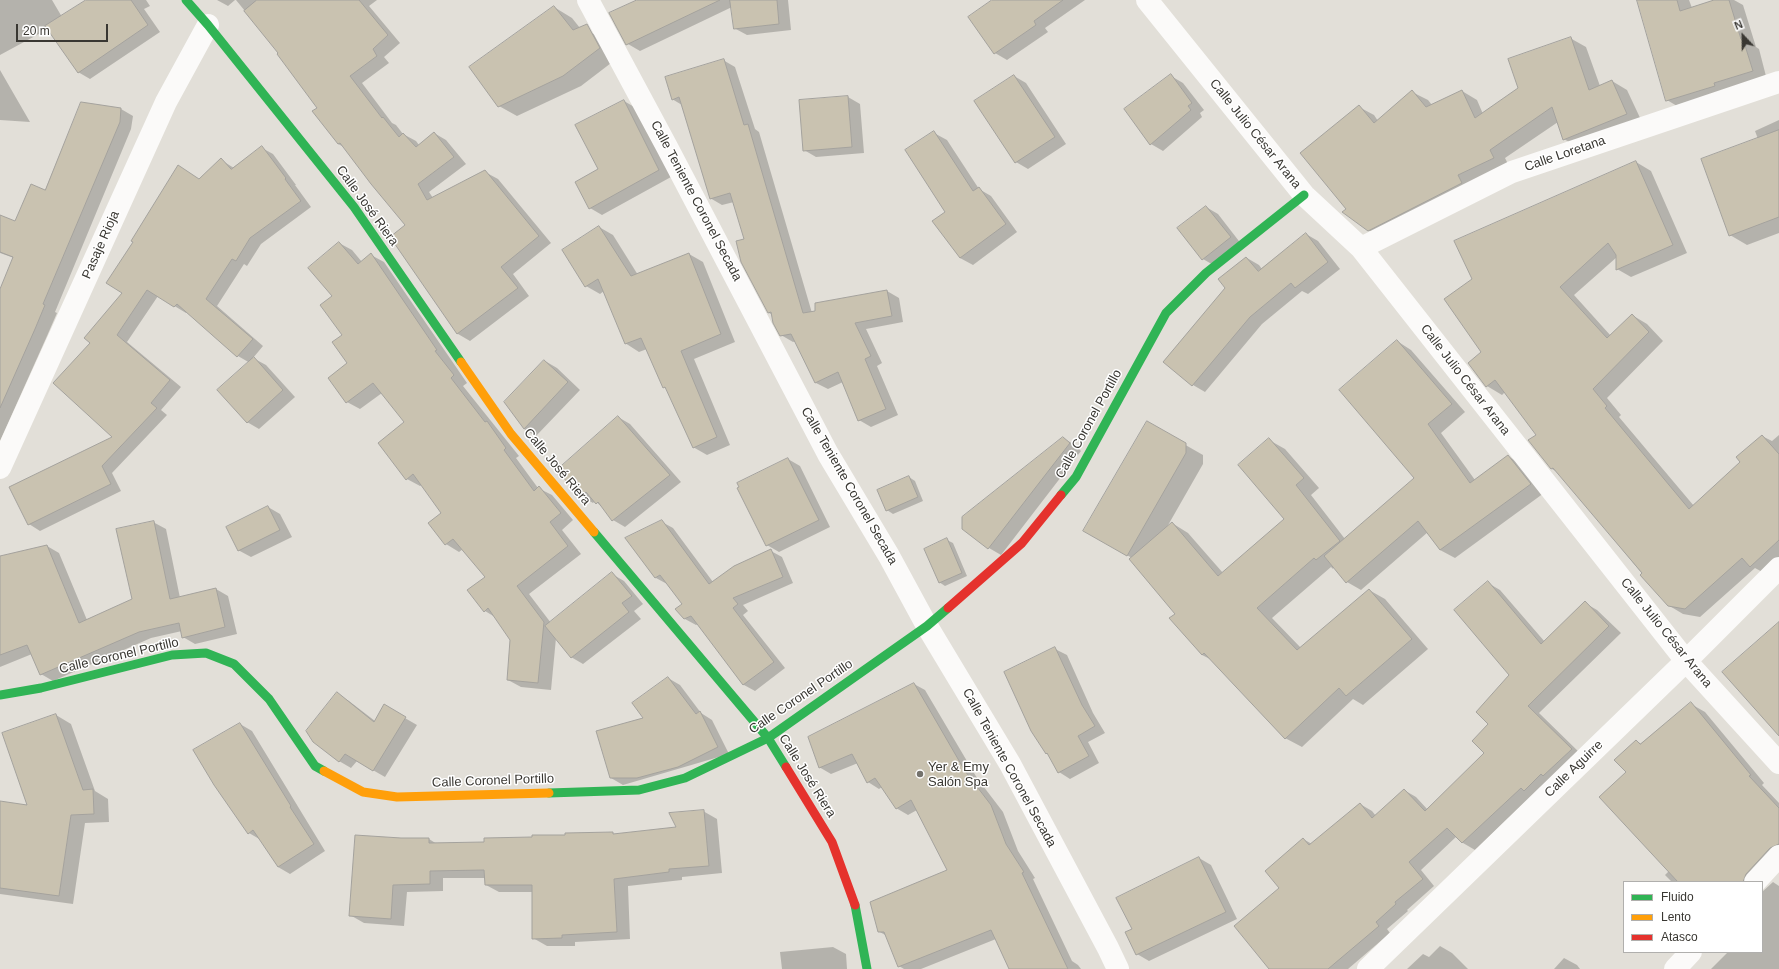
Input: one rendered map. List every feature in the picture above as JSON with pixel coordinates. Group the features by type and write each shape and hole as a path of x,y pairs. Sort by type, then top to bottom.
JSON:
{"street":[{"name":"Calle José Riera","path":"186,0 208,25 354,207 511,434 768,738 832,842 854,905 867,969"},
{"name":"Calle Teniente Coronel Secada","path":"588,0 828,454 890,556 927,626 1010,764 1118,969"},
{"name":"Calle Julio César Arana","path":"1147,0 1304,195 1361,248 1686,661 1779,763"},
{"name":"Pasaje Rioja","path":"0,468 166,102 208,25"},
{"name":"Calle Loretana","path":"1361,248 1512,172 1779,82"},
{"name":"Calle Coronel Portillo","path":"0,695 40,688 172,655 206,653 234,664 269,699 315,766 363,792 397,797 639,790 685,778 768,738 927,626 1022,543 1076,477 1166,313 1206,273 1304,195"},
{"name":"Calle Aguirre","path":"1368,969 1686,661 1779,568"},
{"path":"1756,881 1779,856"},
{"path":"1675,969 1690,953"}],"building":[{"path":"86,0 131,0 148,25 78,73 45,26"},
{"path":"257,0 359,0 388,35 373,49 377,56 350,76 382,118 383,117 399,137 403,133 416,147 434,132 454,157 418,184 427,200 485,170 539,236 501,267 518,288 457,334 390,237 405,225 340,143 338,144 312,111 317,108 277,54 278,53 244,11"},
{"path":"637,0 720,0 626,45 609,13"},
{"path":"730,0 777,0 779,24 734,29"},
{"path":"992,0 1063,0 1034,21 1036,25 994,54 968,17"},
{"path":"1637,0 1677,0 1680,11 1714,0 1729,0 1753,71 1714,83 1715,86 1666,101"},
{"path":"554,6 573,30 587,24 600,48 563,76 498,107 469,67"},
{"path":"1571,37 1589,90 1612,80 1627,114 1563,140 1552,107 1490,150 1494,158 1458,175 1462,183 1368,231 1342,212 1346,209 1300,153 1359,105 1374,123 1412,90 1426,107 1462,90 1475,118 1518,88 1508,59"},
{"path":"724,59 744,125 748,124 803,313 815,311 815,303 887,290 892,316 855,323 871,356 865,359 886,409 858,421 838,372 815,383 791,334 780,336 773,323 771,312 768,313 741,262 736,241 744,239 730,193 710,199 679,97 672,100 665,77"},
{"path":"1171,74 1192,103 1188,106 1191,110 1150,145 1124,109"},
{"path":"1014,75 1055,137 1015,163 974,101"},
{"path":"848,96 852,147 803,151 799,100"},
{"path":"624,100 659,170 589,209 575,182 598,169 575,125"},
{"path":"81,102 121,108 120,122 43,304 45,305 35,329 0,408 0,289 13,257 0,252 0,215 15,221 31,184 45,190"},
{"path":"1779,130 1779,217 1729,236 1701,159"},
{"path":"934,131 973,191 979,187 1006,224 960,258 932,221 945,212 905,150"},
{"path":"262,146 301,201 250,238 236,261 232,259 206,299 253,339 237,357 177,304 174,307 147,290 117,335 170,380 151,403 157,408 102,466 111,484 28,525 9,487 112,437 53,383 90,343 84,338 122,293 106,283 133,242 131,241 178,165 199,179 221,158 231,169"},
{"path":"1636,161 1673,245 1616,270 1616,255 1608,243 1560,287 1607,338 1632,314 1649,332 1593,389 1607,406 1605,408 1689,509 1740,462 1736,457 1762,435 1779,454 1779,540 1750,567 1742,558 1685,609 1668,606 1640,575 1642,573 1553,468 1551,469 1528,440 1536,435 1495,380 1486,387 1468,363 1481,352 1444,299 1472,279 1454,241"},
{"path":"1206,206 1231,237 1202,260 1177,228"},
{"path":"599,226 631,276 689,253 721,334 681,351 717,437 693,448 665,387 663,388 641,338 625,344 598,279 585,287 562,250"},
{"path":"1306,233 1328,262 1295,288 1291,283 1250,317 1192,386 1163,362 1225,288 1218,279 1246,257 1258,271"},
{"path":"339,242 358,264 371,253 437,350 435,351 454,375 451,378 485,422 487,421 506,448 504,450 534,491 539,486 561,513 550,522 568,546 517,586 544,622 538,683 507,680 510,640 488,608 484,612 467,590 485,577 453,539 445,545 428,523 441,513 413,474 406,480 378,443 404,422 373,383 346,403 328,378 347,363 332,342 342,335 320,305 332,296 308,268"},
{"path":"1397,340 1452,404 1428,424 1470,483 1508,455 1531,484 1440,550 1418,521 1346,583 1324,556 1414,478 1339,390"},
{"path":"254,357 283,390 247,423 217,390"},
{"path":"544,360 568,382 524,429 504,402"},
{"path":"618,416 670,475 612,521 598,502 596,504 586,492 580,497 557,470"},
{"path":"1147,421 1186,443 1186,453 1127,556 1083,531"},
{"path":"1063,437 1070,443 988,549 962,529 962,517"},
{"path":"1269,438 1304,478 1296,485 1340,541 1316,560 1314,558 1257,608 1297,650 1369,589 1412,639 1346,696 1339,688 1285,739 1204,653 1202,655 1169,618 1175,614 1129,559 1172,522 1218,576 1284,519 1238,465"},
{"path":"788,458 819,520 766,546 737,488 739,487 737,483"},
{"path":"909,476 918,497 886,511 877,490"},
{"path":"268,506 280,530 238,551 226,527"},
{"path":"662,520 709,584 734,566 771,549 783,577 733,598 738,604 733,608 774,662 743,685 691,616 684,619 675,609 682,604 660,575 655,578 625,538"},
{"path":"154,521 170,599 216,588 225,627 182,638 179,623 139,632 40,675 27,645 0,655 0,556 47,545 79,623 132,599 116,529"},
{"path":"947,538 962,573 939,583 924,549"},
{"path":"612,572 632,596 622,603 629,612 571,658 545,626"},
{"path":"1488,581 1541,644 1585,601 1609,626 1528,706 1572,749 1543,776 1541,774 1524,791 1521,788 1462,843 1447,828 1409,862 1423,879 1395,902 1396,904 1376,922 1379,926 1328,969 1269,969 1234,926 1279,888 1265,871 1303,838 1309,845 1360,803 1372,818 1404,789 1425,811 1484,753 1472,741 1488,724 1476,712 1509,675 1454,610"},
{"path":"1779,622 1779,736 1722,672"},
{"path":"1055,647 1082,705 1095,726 1078,736 1089,756 1058,773 1047,753 1046,754 1031,731 1004,672"},
{"path":"668,677 696,714 700,711 718,747 678,767 637,778 610,778 596,731 643,718 632,703"},
{"path":"914,683 965,771 991,805 1006,844 1024,872 1022,873 1068,969 1009,969 991,930 898,967 884,932 878,932 870,902 947,870 911,800 896,809 875,778 867,783 852,754 819,768 808,737"},
{"path":"337,692 374,722 384,704 406,717 373,771 345,754 339,762 313,742 306,731"},
{"path":"1691,702 1751,775 1749,776 1779,808 1779,844 1770,848 1746,874 1743,881 1677,881 1599,797 1626,772 1614,760 1636,740 1640,744"},
{"path":"56,714 83,790 93,789 94,814 71,815 59,896 0,888 0,801 27,805 2,733"},
{"path":"240,723 314,844 278,867 253,830 248,834 214,785 193,750"},
{"path":"704,810 709,866 669,869 669,872 614,879 617,932 562,935 562,938 532,939 532,885 485,885 484,870 430,871 430,884 393,885 391,919 349,916 355,835 429,838 429,843 484,842 484,838 532,837 532,835 565,835 565,833 613,832 613,834 676,827 669,813"},
{"path":"1199,857 1226,912 1136,955 1125,932 1132,929 1116,898"}],"traffic: fast":[{"path":"186,0 208,25 354,207 461,362"},
{"path":"1061,495 1076,477 1166,313 1206,273 1304,195"},
{"path":"594,532 768,738 786,767"},
{"path":"549,793 639,790 685,778 768,738 927,626 948,608"},
{"path":"0,695 41,688 172,655 206,653 234,664 269,699 315,766 324,771"},
{"path":"855,905 867,969"}],"traffic: slow":[{"path":"461,362 511,434 594,532"},
{"path":"324,771 363,792 397,797 549,793"}],"traffic: jam":[{"path":"948,608 1022,543 1061,495"},
{"path":"786,767 832,842 855,905"}],"place":[{"name":"Yer & Emy Salón Spa","path":"920,774"}]}
